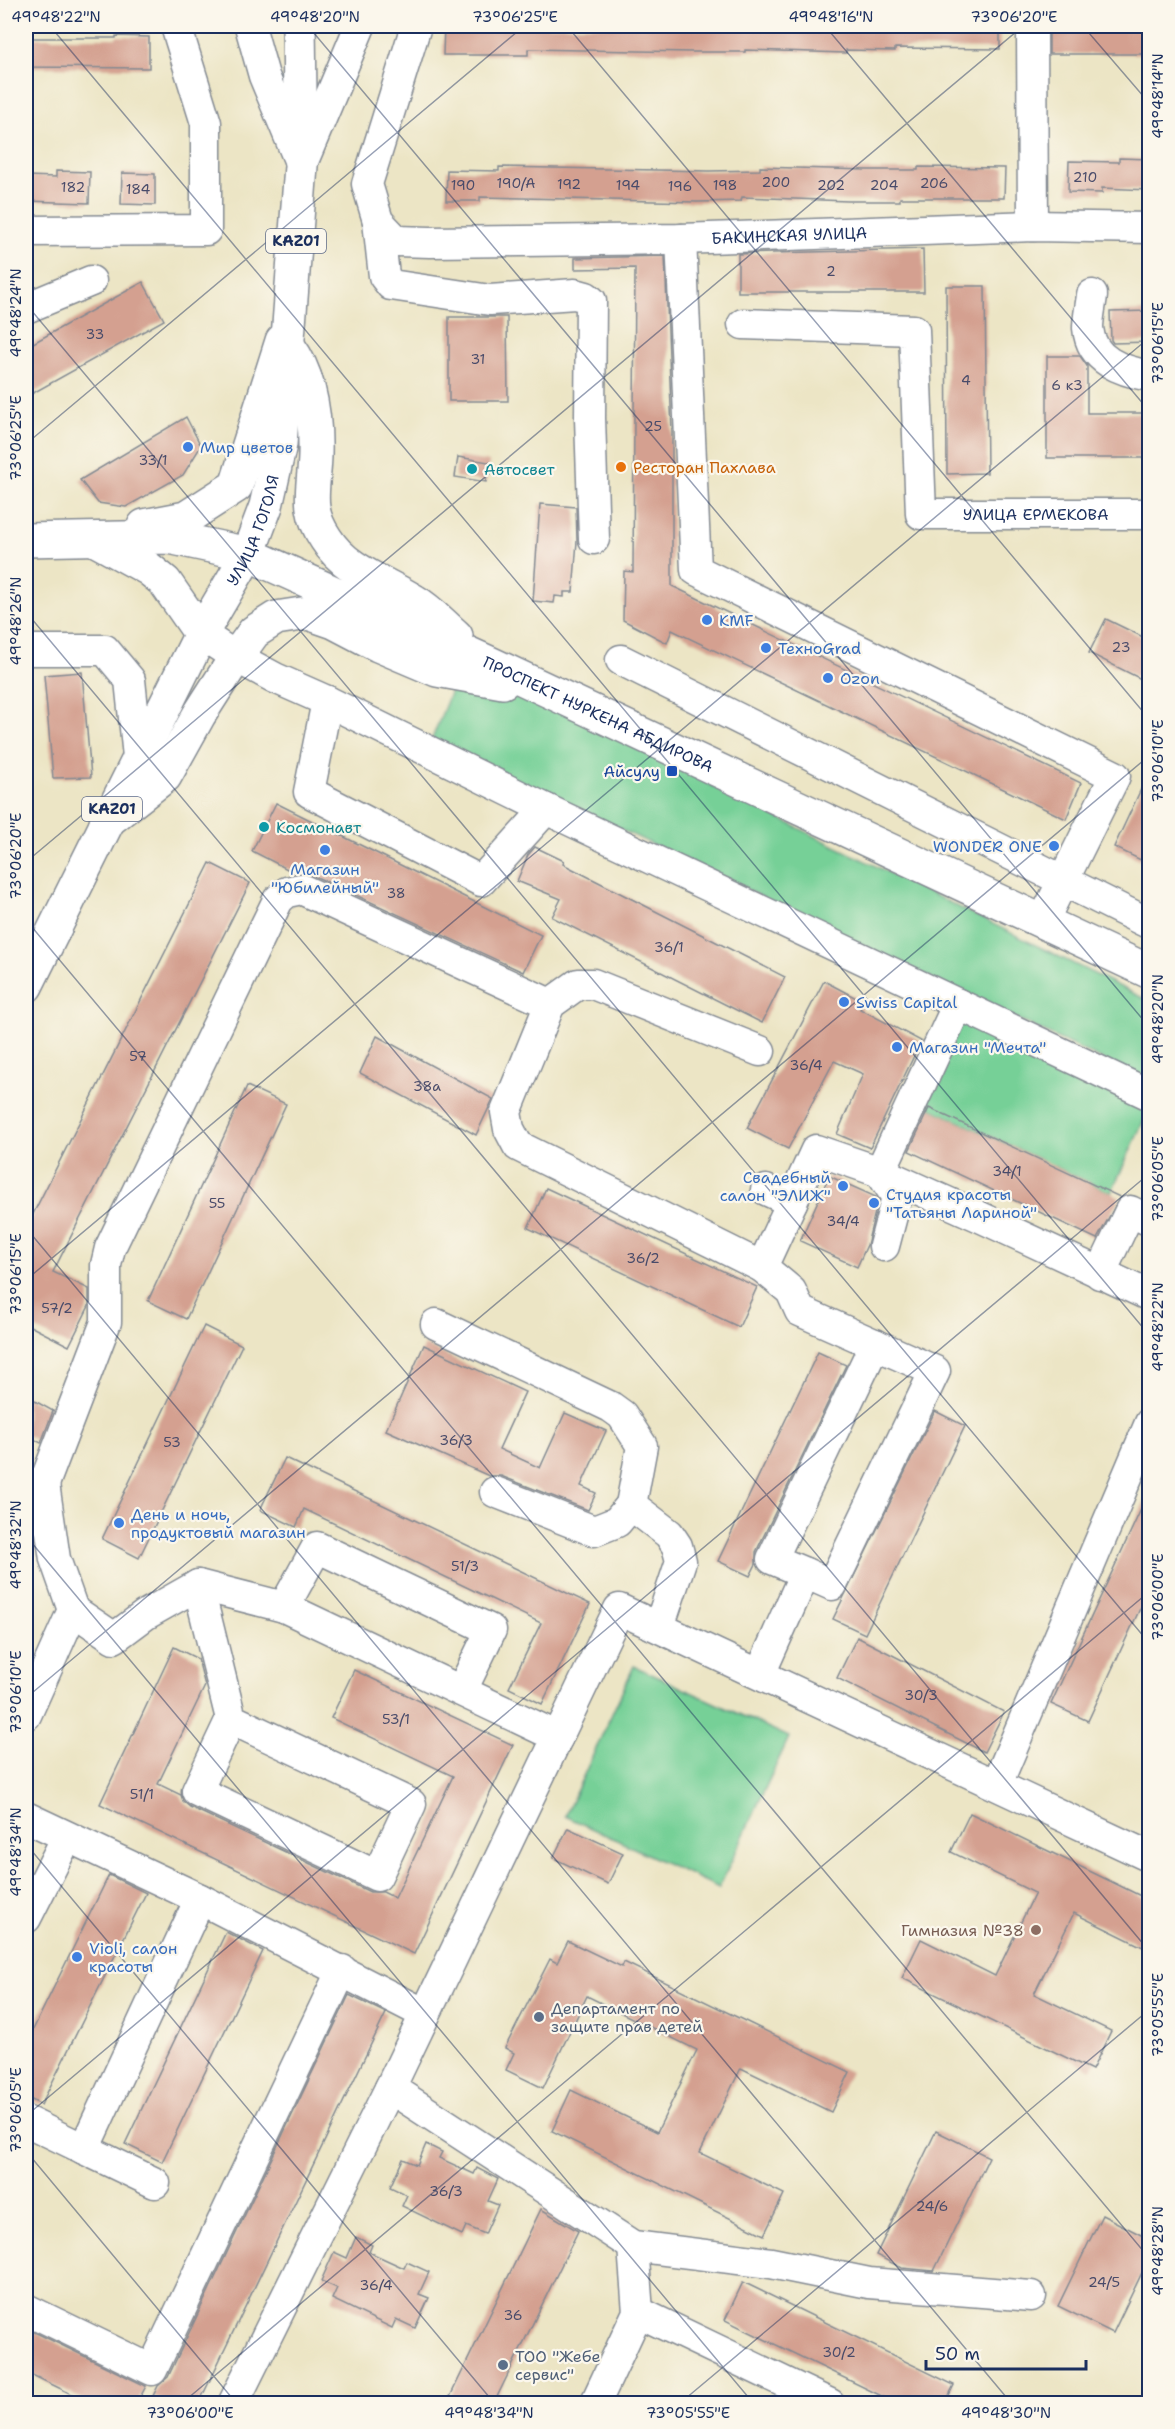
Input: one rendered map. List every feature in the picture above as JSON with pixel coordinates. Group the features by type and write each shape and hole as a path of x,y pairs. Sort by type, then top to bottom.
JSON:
{"main road":[{"name":"УЛИЦА ГОГОЛЯ","path":"26,986 201,634 248,554 266,506 280,444 290,331 301,166 299,26"},
{"path":"106,538 143,526 186,518 236,486 290,331"},
{"path":"290,331 310,397 315,454 311,507 325,538 340,558 370,578 416,602 485,661"},
{"name":"ПРОСПЕКТ НУРКЕНА АБДИРОВА","path":"26,540 169,537 248,554 485,661 1149,972"},
{"path":"106,538 165,582 201,634"},
{"path":"106,822 165,776 199,715 236,657 254,632 276,618 308,613 334,622 378,645 437,669 481,679 540,687"}],"street":[{"path":"26,231 206,230 206,123 176,26"},
{"path":"250,26 264,76 301,166"},
{"path":"301,166 360,26"},
{"path":"416,26 368,184 378,221 384,276 391,285 489,300 575,294 591,301 590,418 594,539"},
{"path":"1032,26 1033,226"},
{"name":"БАКИНСКАЯ УЛИЦА","path":"378,221 397,241 430,242 681,239 1033,226 1149,228"},
{"path":"681,239 696,570 1115,776 1043,921"},
{"path":"26,308 91,281"},
{"path":"1092,295 1088,329 1098,355 1122,371 1149,376"},
{"name":"УЛИЦА ЕРМЕКОВА","path":"743,324 914,330 921,514 1149,514"},
{"path":"201,634 236,657 275,678 327,700 546,809 1149,1095"},
{"path":"26,650 105,650 130,680 138,757"},
{"path":"621,660 1149,924"},
{"path":"327,700 309,792 481,881 546,809"},
{"path":"26,1521 34,1479 106,1322 106,1264 110,1248 278,900 287,892 301,889 550,1004"},
{"path":"760,1051 593,984 578,984 550,1004 506,1112 508,1129 518,1146 762,1266 791,1291 800,1311 935,1371 832,1585 772,1559 874,1344"},
{"path":"880,1172 958,1004"},
{"path":"762,1266 779,1196 816,1150 880,1172 1149,1296"},
{"path":"880,1172 897,1197 884,1246"},
{"path":"1101,1274 1130,1211 1149,1221"},
{"path":"436,1324 611,1407 622,1415 642,1446 631,1505 617,1522 594,1531 495,1492"},
{"path":"997,1784 1149,1423"},
{"path":"34,1479 55,1559 73,1610 114,1638 145,1615 198,1585 284,1606 558,1737"},
{"path":"631,1505 669,1534 677,1546 681,1561 658,1627"},
{"path":"284,1606 317,1546 491,1630 462,1690"},
{"path":"760,1674 805,1573"},
{"path":"198,1585 231,1719 197,1791 377,1876 411,1804 231,1719"},
{"path":"233,2403 390,2088 620,1609 1149,1857"},
{"path":"26,1715 73,1610"},
{"path":"26,1817 200,1899 425,2014"},
{"path":"26,1918 67,1837"},
{"path":"84,2149 200,1899"},
{"path":"26,2309 152,2370 342,1970"},
{"path":"390,2088 633,2246 771,2263 869,2283 1031,2296"},
{"path":"26,2121 155,2183"},
{"path":"595,2403 638,2312 633,2246"},
{"path":"638,2312 812,2400"}],"green space":[{"path":"454,683 535,698 1149,1001 1149,1082 432,739"},
{"path":"962,1017 1149,1109 1111,1193 923,1105"},
{"path":"634,1666 789,1737 719,1888 565,1816"}],"building":[{"path":"444,26 1000,26 1000,49 895,48 895,51 846,50 846,53 528,49 528,55 443,55"},
{"path":"1049,26 1144,26 1143,54 1049,54"},
{"path":"116,36 149,37 149,68 26,67 26,38 116,38"},
{"path":"1119,158 1149,159 1149,190 1102,188 1102,193 1068,192 1069,161 1119,162"},
{"path":"499,167 709,171 760,170 760,167 867,170 918,170 918,167 1005,168 1004,198 900,198 900,201 848,201 742,197 741,201 697,202 480,197 480,201 446,201 447,170 499,171"},
{"path":"56,171 90,172 89,203 26,201 26,176 56,177"},
{"path":"122,173 155,174 155,205 121,204"},
{"path":"923,249 924,292 738,292 738,254"},
{"path":"665,256 672,432 672,586 1081,783 1066,819 672,630 667,643 623,620 624,571 633,572 635,268 575,269 575,258"},
{"path":"143,282 164,320 26,397 26,347"},
{"path":"946,286 985,286 987,473 947,474"},
{"path":"1149,311 1149,342 1113,343 1110,312"},
{"path":"449,317 507,317 508,401 449,401"},
{"path":"1047,356 1080,356 1087,366 1087,413 1149,413 1149,458 1047,458"},
{"path":"186,417 201,446 183,475 126,507 98,503 80,480"},
{"name":"Автосвет","path":"458,457 489,462 486,482 455,477"},
{"path":"540,504 576,507 577,541 573,592 564,592 564,597 555,596 554,603 533,601"},
{"path":"1106,619 1149,640 1149,683 1089,653"},
{"path":"82,672 91,777 53,778 44,675"},
{"path":"1149,772 1149,864 1114,847"},
{"path":"276,803 541,935 523,972 308,873 295,873 252,851"},
{"path":"535,847 564,861 563,864 785,977 762,1023 552,917 561,899 517,881 528,855"},
{"path":"210,863 250,883 53,1272 89,1289 89,1306 69,1346 26,1324 26,1228"},
{"path":"824,981 864,1002 860,1009 921,1041 870,1148 837,1134 863,1074 834,1061 788,1149 747,1128"},
{"path":"377,1036 493,1099 476,1135 360,1073"},
{"path":"247,1086 286,1104 186,1319 148,1301"},
{"path":"929,1108 1120,1197 1097,1239 909,1151"},
{"path":"829,1176 876,1197 878,1200 867,1245 857,1267 800,1241"},
{"path":"546,1188 757,1287 739,1327 528,1228"},
{"path":"204,1326 242,1345 139,1558 102,1539"},
{"path":"424,1345 525,1392 499,1449 540,1468 565,1413 606,1431 581,1486 596,1493 588,1510 501,1476 489,1476 386,1430"},
{"path":"818,1352 846,1365 756,1552 756,1564 750,1576 718,1561"},
{"path":"26,1396 53,1411 41,1443 26,1435"},
{"path":"935,1411 965,1426 865,1634 833,1619"},
{"path":"285,1458 590,1604 542,1704 509,1688 541,1623 304,1509 296,1527 260,1510"},
{"path":"1149,1492 1149,1589 1088,1721 1051,1704"},
{"path":"857,1637 1004,1712 984,1752 837,1678"},
{"path":"174,1647 198,1659 205,1686 158,1784 181,1795 183,1801 190,1807 370,1892 383,1892 395,1898 453,1776 331,1718 354,1670 513,1745 414,1954 100,1804"},
{"path":"970,1813 1149,1900 1149,1950 1074,1913 1034,1994 1111,2031 1092,2070 902,1978 921,1939 995,1976 1035,1893 951,1852"},
{"path":"568,1828 623,1853 608,1884 553,1858"},
{"path":"109,1875 146,1893 41,2105 26,2097 26,2044"},
{"path":"226,1932 263,1951 162,2162 125,2144"},
{"path":"568,1941 622,1967 624,1962 850,2072 831,2112 741,2068 700,2153 784,2194 764,2235 552,2131 571,2090 657,2132 697,2050 587,1996 543,2088 506,2070 514,2053 505,2048 550,1959 557,1963"},
{"path":"349,1995 386,2013 199,2403 168,2403 153,2396 158,2386 168,2377"},
{"path":"936,2131 989,2157 934,2271 902,2268 876,2255"},
{"path":"426,2144 442,2152 439,2158 474,2174 477,2168 498,2179 488,2201 498,2205 485,2234 466,2226 462,2235 402,2206 407,2195 390,2187 403,2159 417,2165"},
{"path":"541,2209 578,2231 494,2403 447,2403"},
{"path":"1102,2215 1149,2239 1149,2258 1113,2333 1058,2306"},
{"path":"356,2237 372,2245 369,2252 404,2268 407,2262 429,2272 419,2294 429,2298 415,2328 396,2319 392,2328 332,2299 337,2288 321,2281 334,2252 347,2258"},
{"path":"743,2282 954,2385 945,2403 896,2403 725,2320"},
{"path":"26,2328 146,2386 137,2403 90,2403 26,2372"}],"place":[{"name":"Мир цветов","path":"188,447"},
{"name":"Ресторан Пахлава","path":"621,467"},
{"name":"Автосвет","path":"472,469"},
{"name":"KMF","path":"707,620"},
{"name":"ТехноGrad","path":"766,648"},
{"name":"Ozon","path":"828,678"},
{"name":"Айсулу","path":"672,771"},
{"name":"Космонавт","path":"264,827"},
{"name":"WONDER ONE","path":"1054,846"},
{"name":"Магазин \"Юбилейный\"","path":"325,850"},
{"name":"Swiss Capital","path":"844,1002"},
{"name":"Магазин \"Мечта\"","path":"897,1047"},
{"name":"Свадебный салон \"ЭЛИЖ\"","path":"843,1186"},
{"name":"Студия красоты \"Татьяны Лариной\"","path":"874,1203"},
{"name":"День и ночь, продуктовый магазин","path":"119,1523"},
{"name":"Гимназия №38","path":"1036,1930"},
{"name":"Violi, салон красоты","path":"77,1957"},
{"name":"Департамент по защите прав детей","path":"539,2017"},
{"name":"ТОО \"Жебе сервис\"","path":"503,2365"}]}
